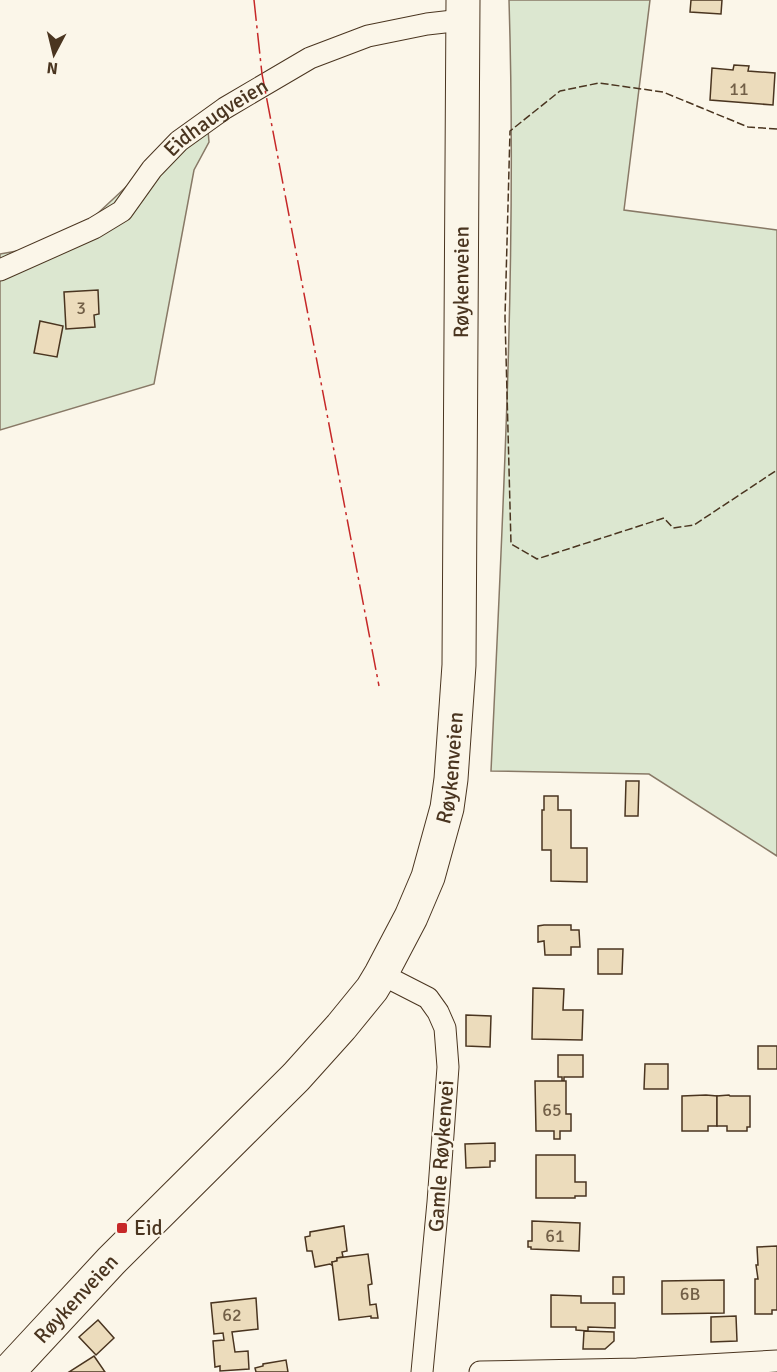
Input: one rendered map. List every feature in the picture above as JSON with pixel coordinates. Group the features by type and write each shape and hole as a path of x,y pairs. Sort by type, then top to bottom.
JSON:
{"main road":[{"name":"Røykenveien","path":"8,1372 124,1247 318,1053 372,989 411,917 428,877 447,808 454,751 459,665 463,10"}],"street":[{"name":"Eidhaugveien","path":"0,270 94,228 122,211 152,169 178,141 225,108 310,58 368,36 428,24 463,10"},
{"name":"Gamle Røykenvei","path":"381,974 428,998 445,1028 448,1067 422,1372"},
{"path":"480,1372 661,1368 777,1361"}],"green space":[{"path":"509,0 650,0 624,210 777,230 777,856 649,774 491,771 508,386 511,193"},
{"path":"208,130 209,142 194,170 154,384 0,430 0,254 67,242 142,172"}],"building":[{"path":"691,0 722,0 721,14 690,12"},
{"path":"734,65 749,66 748,71 775,73 773,105 710,100 712,68 733,70"},
{"path":"98,290 99,314 94,315 95,327 66,329 64,292"},
{"path":"40,321 63,326 57,357 34,353"},
{"path":"626,781 639,781 638,816 625,816"},
{"path":"544,796 558,796 558,810 571,810 571,848 587,848 587,882 551,881 551,850 542,850"},
{"path":"571,925 571,930 579,930 580,947 571,947 571,955 545,955 544,941 538,942 538,926"},
{"path":"598,949 623,949 622,974 598,974"},
{"path":"533,988 564,989 563,1010 583,1010 582,1040 532,1039"},
{"path":"466,1015 491,1016 490,1047 466,1046"},
{"path":"758,1046 777,1046 777,1069 758,1069"},
{"path":"558,1055 583,1055 583,1077 564,1077 562,1081 562,1077 558,1077"},
{"path":"645,1064 668,1064 668,1089 644,1089"},
{"path":"535,1081 566,1081 566,1114 571,1114 571,1131 560,1131 560,1139 554,1139 554,1131 536,1131"},
{"path":"682,1096 717,1096 717,1126 708,1126 708,1131 682,1131"},
{"path":"717,1096 750,1096 750,1127 747,1127 747,1131 727,1131 727,1126 717,1126"},
{"path":"495,1143 495,1161 490,1161 490,1167 466,1168 465,1144"},
{"path":"536,1155 575,1155 575,1182 586,1182 586,1196 536,1198"},
{"path":"532,1221 580,1223 579,1251 531,1249 528,1247 528,1241 532,1241"},
{"path":"344,1226 347,1251 342,1252 343,1257 332,1262 333,1266 330,1264 315,1267 312,1251 307,1251 305,1237 310,1236 310,1232"},
{"path":"777,1246 777,1310 772,1310 772,1314 755,1314 755,1279 758,1279 757,1247"},
{"path":"368,1254 372,1284 368,1285 370,1305 376,1304 378,1318 371,1318 371,1316 339,1320 332,1262 337,1261 337,1258"},
{"path":"613,1277 624,1277 624,1294 613,1294"},
{"path":"724,1280 724,1313 662,1314 662,1281"},
{"path":"551,1295 581,1296 581,1303 615,1303 615,1328 588,1327 588,1331 576,1330 576,1327 551,1327"},
{"path":"256,1298 258,1329 232,1332 235,1352 248,1351 249,1369 220,1371 220,1366 215,1367 213,1341 224,1340 223,1333 214,1334 211,1303"},
{"path":"736,1316 737,1341 711,1342 711,1317"},
{"path":"98,1320 114,1338 96,1355 79,1337"},
{"path":"584,1331 614,1332 614,1341 605,1349 583,1349"},
{"path":"94,1356 105,1372 69,1372"},
{"path":"286,1360 288,1372 256,1372 255,1368 263,1364"}],"fence":[{"path":"777,129 748,127 663,92 599,83 560,91 510,131 505,317 511,544 537,559 664,518 673,528 694,525 777,470"}],"power":[{"path":"254,0 262,74 379,686"}],"place":[{"name":"Eid","path":"122,1228"}]}
